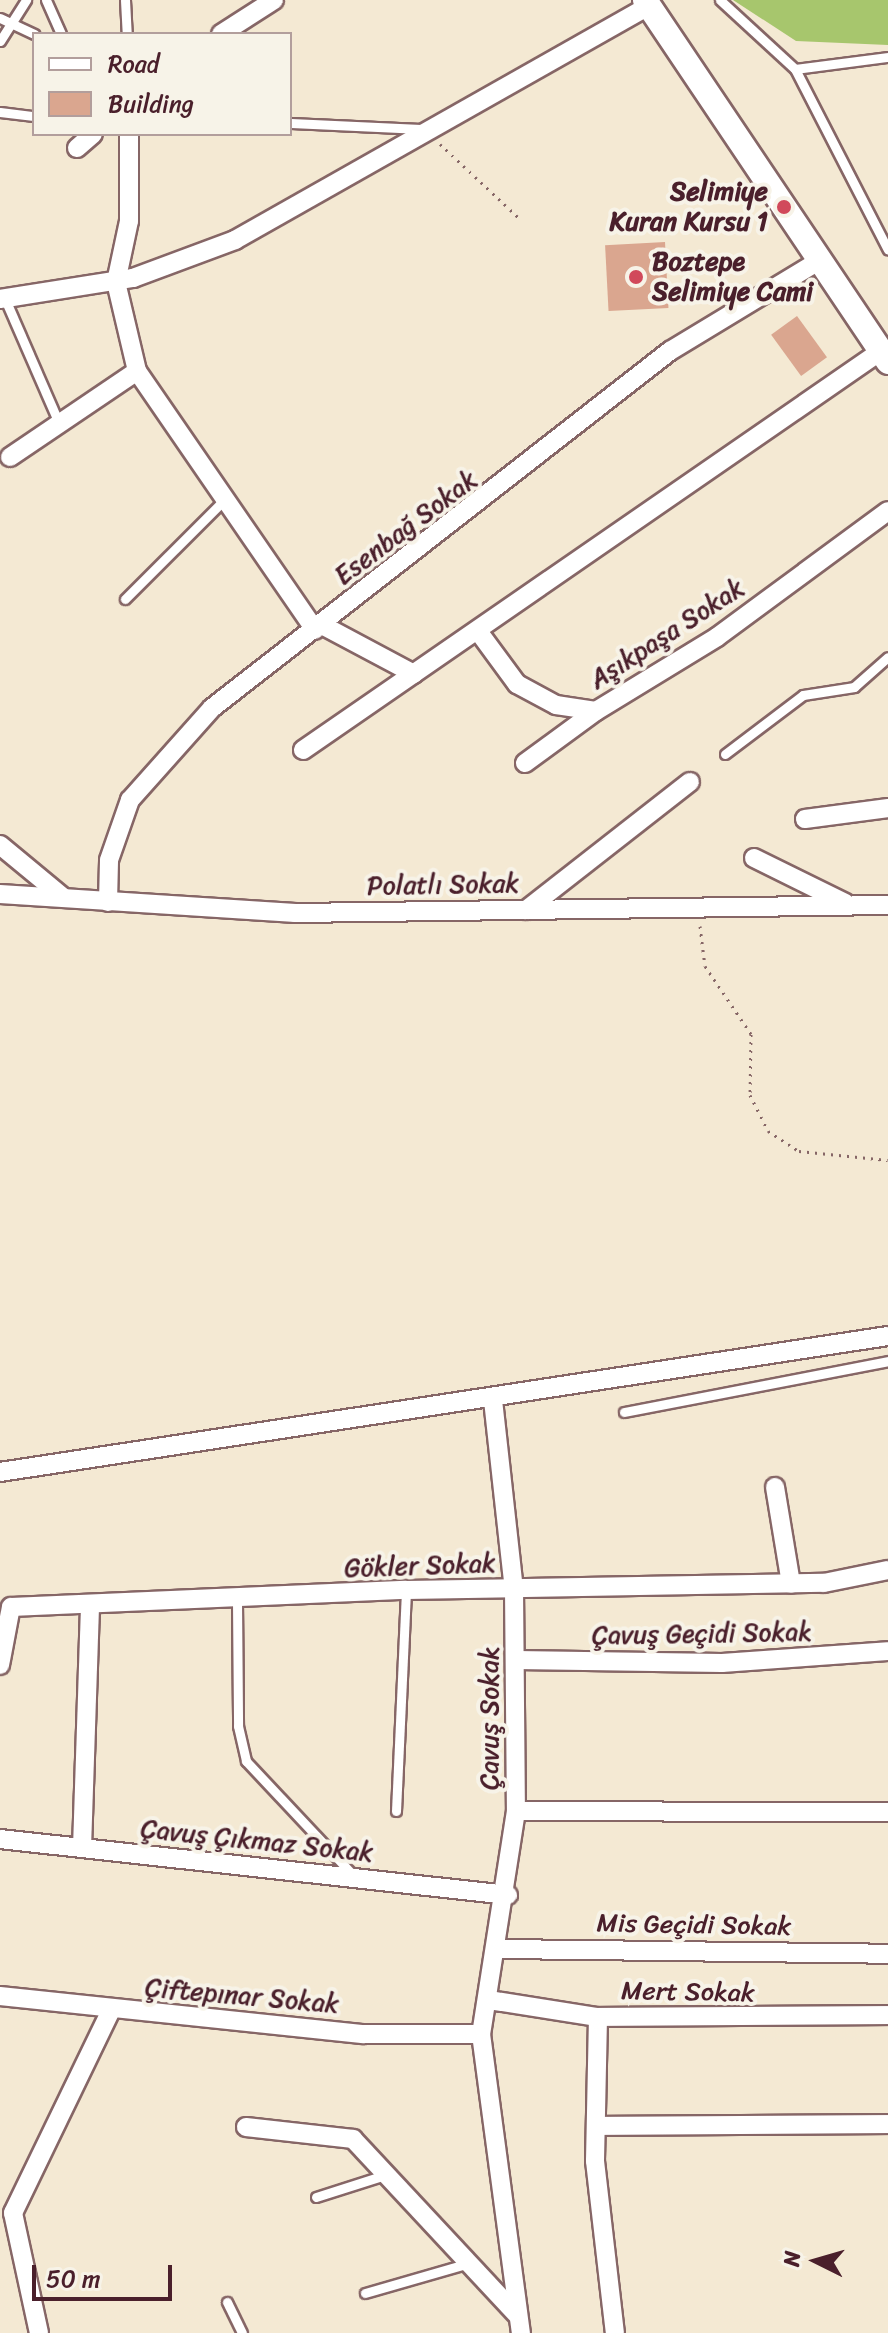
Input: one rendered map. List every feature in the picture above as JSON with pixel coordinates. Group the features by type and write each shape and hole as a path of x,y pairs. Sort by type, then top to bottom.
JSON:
{"street":[{"path":"224,32 274,0"},
{"path":"3,299 116,282 235,240 647,3 884,356 303,750"},
{"path":"77,148 91,136"},
{"path":"129,136 129,221 116,282 137,371 318,627 414,674"},
{"name":"Esenbağ Sokak","path":"108,902 114,839 141,783 212,708 670,351 820,260"},
{"path":"10,457 137,371"},
{"name":"Aşıkpaşa Sokak","path":"478,631 517,684 556,705 596,711 717,637 888,511"},
{"path":"525,763 596,711"},
{"path":"526,910 690,782"},
{"path":"805,819 888,808"},
{"path":"0,845 64,898"},
{"path":"754,858 849,905"},
{"name":"Polatlı Sokak","path":"0,894 295,913 888,905"},
{"path":"0,1472 493,1400 888,1336"},
{"name":"Çavuş Sokak","path":"481,2034 500,1949 516,1811 514,1589 493,1400"},
{"path":"775,1487 791,1584"},
{"name":"Gökler Sokak","path":"0,1665 11,1607 237,1602 406,1590 791,1584 888,1570"},
{"path":"82,1848 90,1606"},
{"name":"Çavuş Geçidi Sokak","path":"516,1660 722,1663 888,1651"},
{"path":"516,1811 888,1812"},
{"name":"Çavuş Çıkmaz Sokak","path":"0,1839 508,1895"},
{"name":"Mis Geçidi Sokak","path":"500,1949 888,1954"},
{"name":"Çiftepınar Sokak","path":"0,1996 364,2034 481,2034"},
{"name":"Mert Sokak","path":"489,2000 598,2017 888,2015"},
{"path":"39,2333 13,2213 111,2010"},
{"path":"598,2017 596,2126 615,2333"},
{"path":"481,2034 516,2314 521,2333"},
{"path":"596,2126 888,2124"},
{"path":"246,2127 353,2139 516,2314"}],"lane":[{"path":"0,41 13,25 26,0"},
{"path":"46,0 60,32"},
{"path":"125,0 127,32"},
{"path":"720,0 795,69 888,250"},
{"path":"0,18 32,33"},
{"path":"795,69 888,57"},
{"path":"0,112 32,116"},
{"path":"292,123 424,129"},
{"path":"3,299 59,423"},
{"path":"125,599 225,499"},
{"path":"725,754 803,695 854,687 888,657"},
{"path":"624,1412 888,1361"},
{"path":"396,1811 406,1590"},
{"path":"237,1602 238,1726 246,1761 355,1878"},
{"path":"316,2197 387,2175"},
{"path":"365,2293 469,2263"},
{"path":"227,2302 242,2333"}],"path":[{"path":"424,129 519,218"},
{"path":"706,908 701,956 751,1034 750,1095 762,1122 799,1151 888,1160"}],"green space":[{"path":"733,0 888,0 888,45 796,41"}],"building":[{"name":"Boztepe Selimiye Cami","path":"665,242 668,308 609,311 605,245"},
{"path":"797,316 827,357 801,376 771,335"}],"place":[{"name":"Selimiye Kuran Kursu 1","path":"784,207"},
{"name":"Boztepe Selimiye Cami","path":"636,277"}]}
